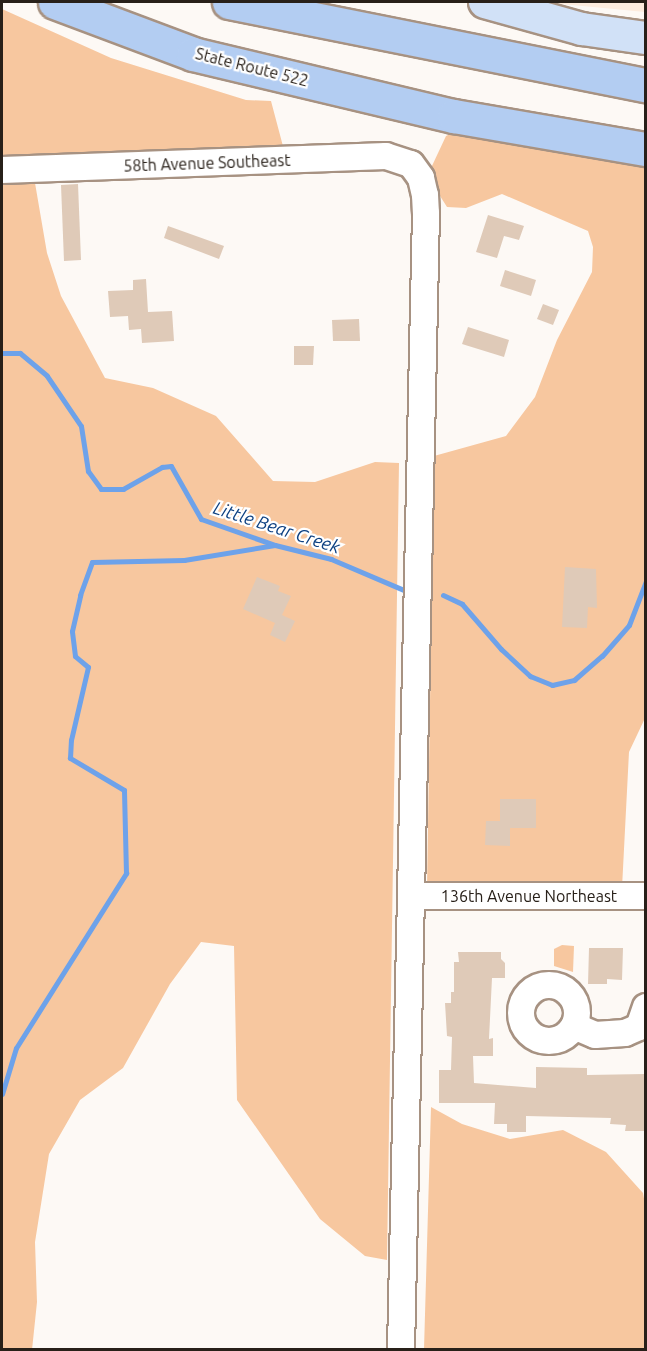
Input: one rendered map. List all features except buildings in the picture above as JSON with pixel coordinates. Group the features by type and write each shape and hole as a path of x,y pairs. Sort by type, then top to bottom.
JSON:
{"highway":[{"name":"State Route 522","path":"55,2 193,54 454,116 645,149"},
{"path":"229,2 645,85"}],"main road":[{"path":"485,2 582,29 645,38"}],"street":[{"name":"58th Avenue Southeast","path":"2,170 386,156 411,164 421,178 426,213 412,896"},
{"name":"136th Avenue Northeast","path":"412,896 645,896"},
{"path":"401,1350 412,896"},
{"path":"574,1026 595,1035 625,1033 639,1027 645,1007"}],"shaded area":[{"path":"541,2 645,2 645,12"},
{"path":"2,9 111,58 246,100 271,101 284,150 2,162"},
{"path":"465,127 645,165 646,716 629,752 622,888 427,887 434,456 506,436 535,397 557,340 592,272 593,247 588,231 502,194 466,208 447,207 435,188 431,168 446,136"},
{"path":"35,183 47,253 61,296 105,378 153,388 216,416 273,481 315,482 375,462 399,463 387,1260 365,1256 320,1219 237,1100 234,946 201,942 170,984 123,1068 80,1100 49,1154 35,1242 37,1302 32,1350 2,1349 2,184"},
{"path":"562,945 574,946 573,972 554,966 554,949"},
{"path":"431,1107 462,1124 510,1139 563,1130 606,1152 643,1193 646,1210 645,1349 424,1349"}],"waterway":[{"name":"Little Bear Creek","path":"2,353 20,353 47,376 81,426 88,471 101,489 123,489 162,467 171,466 201,519 275,545 331,559 406,591"},
{"path":"2,1094 16,1048 126,873 124,790 70,758 71,740 88,667 75,656 72,631 80,595 92,562 184,560 275,545"},
{"name":"Little Bear Creek","path":"443,595 462,604 501,649 530,676 552,685 574,680 602,656 629,625 646,581"}]}
